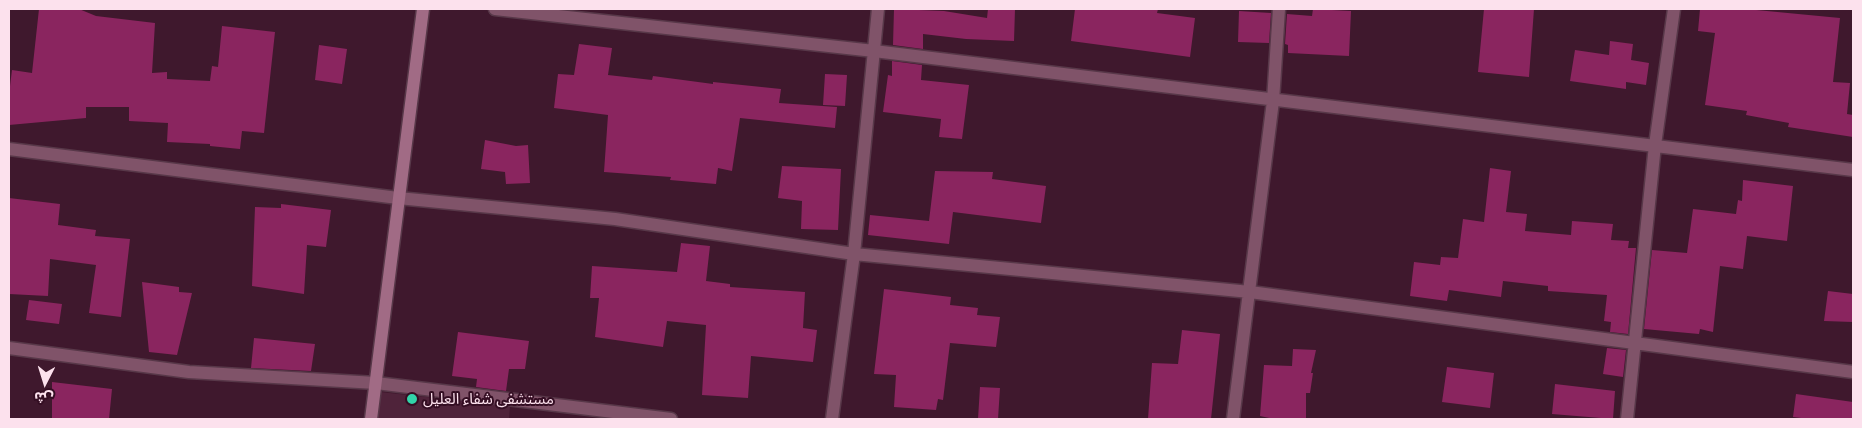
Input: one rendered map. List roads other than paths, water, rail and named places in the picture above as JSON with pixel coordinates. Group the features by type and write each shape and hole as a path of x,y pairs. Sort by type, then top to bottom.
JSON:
{"street":[{"path":"371,419 423,9"},
{"path":"495,9 874,51 1853,170"},
{"path":"832,419 854,254 878,9"},
{"path":"1233,419 1273,101 1279,9"},
{"path":"1628,419 1655,145 1674,9"},
{"path":"9,150 398,198 615,219 854,254 1250,292 1853,372"},
{"path":"9,348 190,372 376,383 671,419"}],"place":[{"name":"مستشفى شفاء العليل","path":"412,399"}]}
